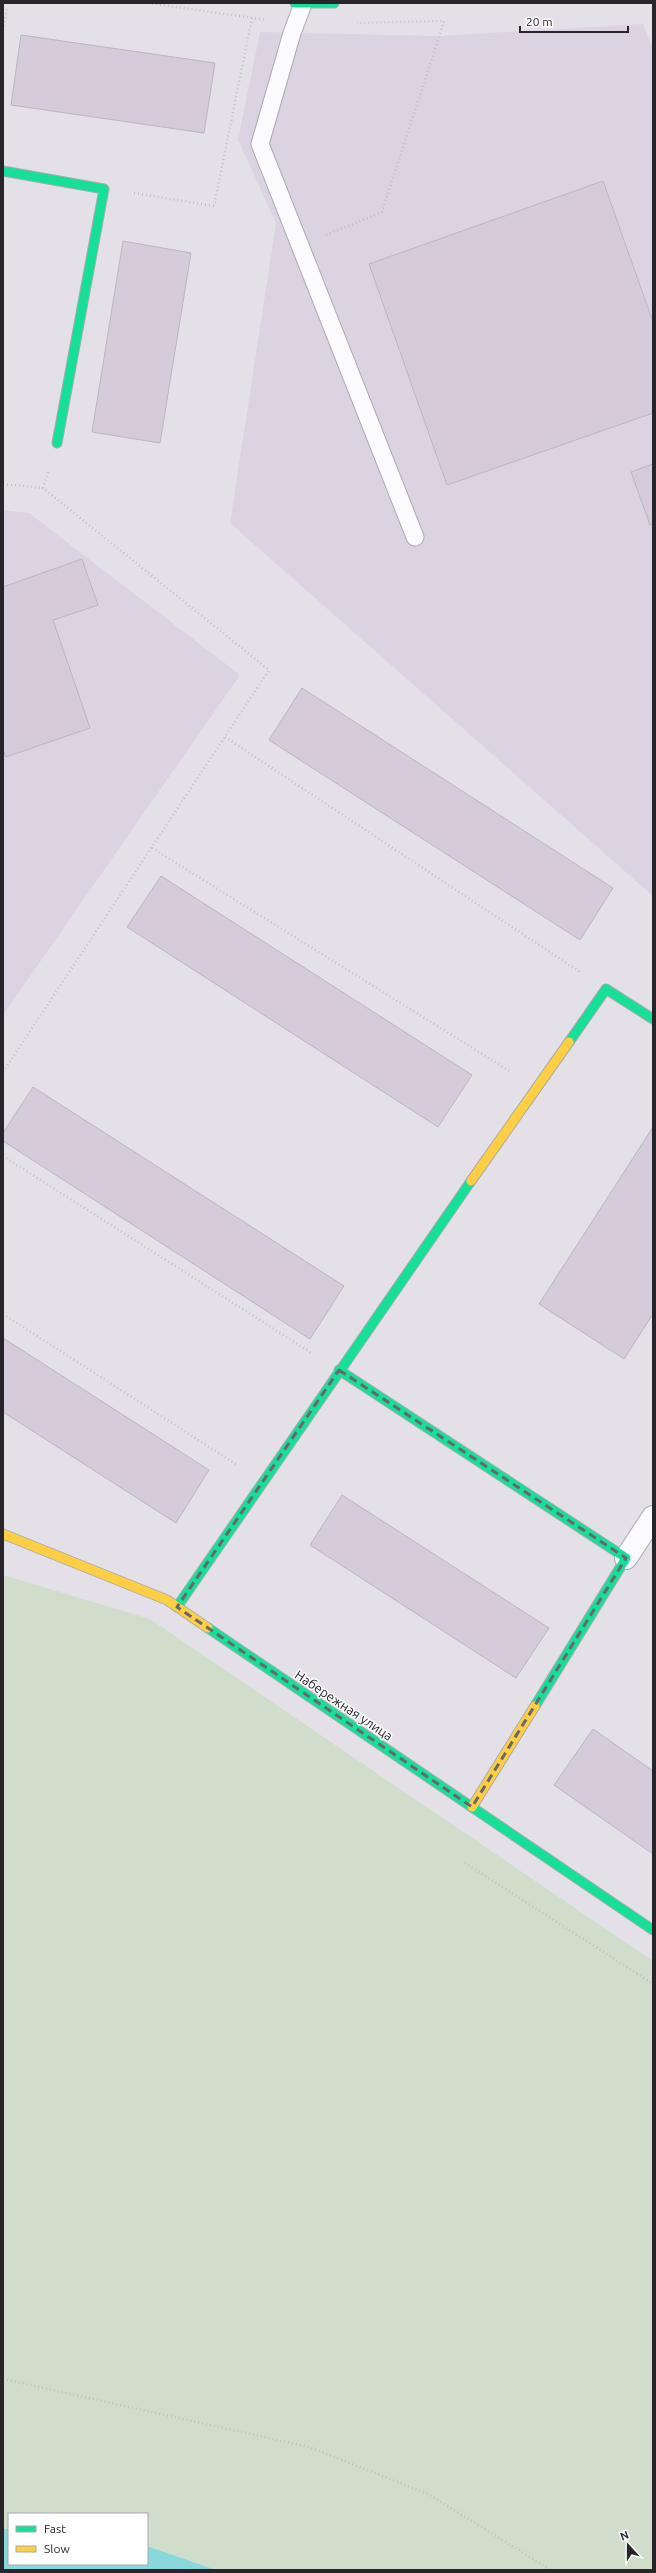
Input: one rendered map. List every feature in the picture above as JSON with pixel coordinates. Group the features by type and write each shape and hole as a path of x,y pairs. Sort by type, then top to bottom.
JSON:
{"street":[{"path":"299,4 334,3"},
{"path":"3,171 104,189 57,443"},
{"path":"177,1607 339,1370 606,989 653,1019"},
{"path":"339,1370 626,1558"},
{"path":"472,1807 653,1517"},
{"name":"Набережная улица","path":"3,1534 166,1600 653,1930"}],"lane":[{"path":"299,4 260,144 415,537"}],"path":[{"path":"3,30 7,9"},
{"path":"104,189 214,206 252,18"},
{"path":"300,246 382,212 444,21"},
{"path":"43,488 57,443"},
{"path":"3,484 43,488 269,670 3,1072"},
{"path":"225,736 606,989"},
{"path":"152,848 537,1088"},
{"path":"3,1156 339,1370"},
{"path":"3,1314 263,1482"},
{"path":"465,1863 653,1984"},
{"path":"3,2379 309,2448 428,2494 551,2570"}],"highlighted area":[{"path":"339,1370 626,1558 472,1807 177,1607"}],"shaded area":[{"path":"643,24 653,49 653,896 230,523 276,223 238,140 260,32 439,36"},
{"path":"3,510 29,513 240,675 3,1015"}],"green space":[{"path":"3,1575 150,1619 653,1961 653,2570 216,2570 148,2546 148,2513 8,2513 8,2529 3,2529"}],"water":[{"path":"3,2529 8,2529 8,2565 148,2565 148,2546 216,2570 3,2570"}],"building":[{"path":"21,35 215,63 204,133 11,105"},
{"path":"603,181 653,322 653,413 447,485 369,264"},
{"path":"123,241 191,253 160,443 92,432"},
{"path":"653,464 653,524 650,525 631,472"},
{"path":"82,559 98,605 53,620 90,728 6,757 3,750 3,587"},
{"path":"302,688 613,888 580,940 269,740"},
{"path":"161,876 472,1075 438,1127 127,927"},
{"path":"33,1087 344,1286 310,1339 3,1141 3,1133"},
{"path":"653,1127 653,1314 624,1359 539,1304"},
{"path":"3,1338 209,1470 176,1523 3,1412"},
{"path":"342,1495 549,1628 516,1678 310,1545"},
{"path":"593,1729 653,1771 653,1854 554,1785"}],"traffic: fast":[{"path":"295,3 334,3"},
{"path":"3,171 104,189 57,443"},
{"path":"569,1042 606,989 653,1019"},
{"path":"177,1607 471,1181"},
{"path":"339,1370 626,1558 535,1706"},
{"path":"208,1628 653,1930"}],"traffic: slow":[{"path":"471,1181 569,1042"},
{"path":"3,1534 167,1600 208,1628"},
{"path":"472,1807 535,1706"}]}
